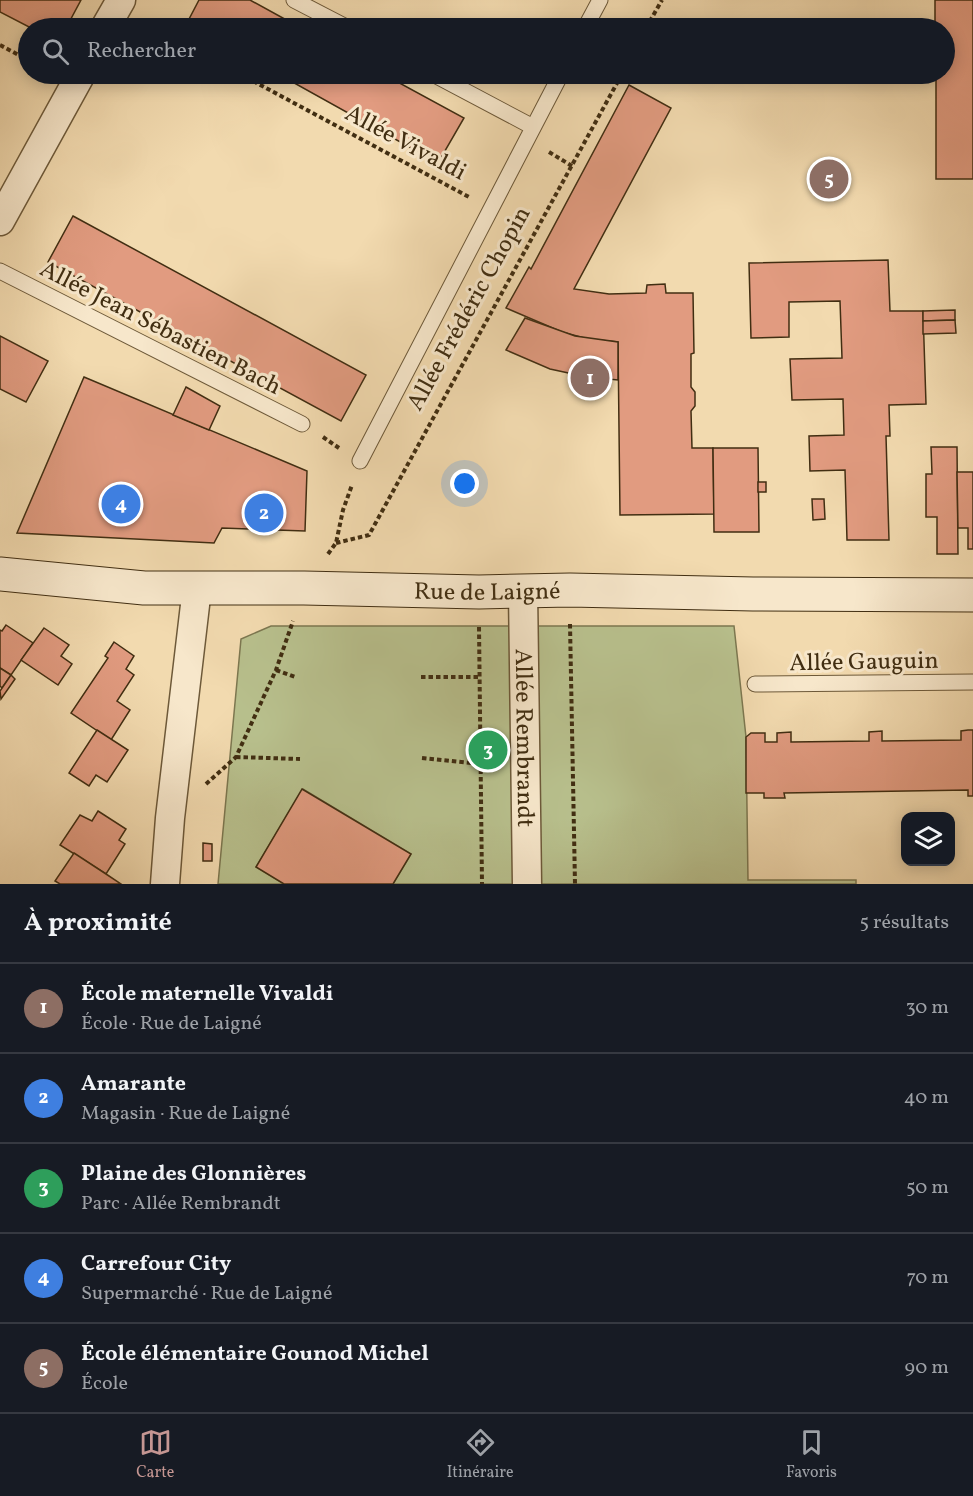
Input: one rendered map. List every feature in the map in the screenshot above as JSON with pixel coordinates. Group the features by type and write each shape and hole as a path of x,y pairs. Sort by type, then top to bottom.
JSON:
{"street":[{"path":"111,18 121,0"},
{"path":"0,221 75,84"},
{"name":"Rue de Laigné","path":"0,574 144,588 973,595"},
{"path":"165,884 170,818 197,588"},
{"name":"Allée Rembrandt","path":"523,591 527,884"}],"lane":[{"path":"294,0 329,18"},
{"path":"590,18 600,0"},
{"path":"452,84 533,127"},
{"name":"Allée Frédéric Chopin","path":"360,461 556,84"},
{"name":"Allée Jean Sébastien Bach","path":"0,271 302,424"},
{"name":"Allée Gauguin","path":"755,684 973,682"}],"path":[{"path":"652,18 662,0"},
{"path":"0,45 18,55"},
{"name":"Allée Vivaldi","path":"259,84 491,208"},
{"name":"Allée Frédéric Chopin","path":"336,543 369,535 617,84"},
{"path":"302,424 360,461"},
{"path":"170,818 236,757 276,670 304,588 336,543 343,510 354,478"},
{"path":"570,590 575,884"},
{"path":"479,592 482,884"},
{"path":"276,670 295,677"},
{"path":"421,677 480,678"},
{"path":"236,757 300,759"},
{"path":"422,759 480,764"}],"green space":[{"path":"271,626 734,626 746,737 748,880 856,880 856,884 393,884 411,854 303,789 256,867 284,884 218,884 241,639"}],"building":[{"path":"0,0 81,0 71,18 18,18 18,21 0,12"},
{"path":"199,0 250,0 283,18 190,18"},
{"path":"935,0 973,0 973,179 936,179 936,84 955,84 955,18 935,18"},
{"path":"296,84 401,84 464,118 438,163"},
{"path":"629,85 671,108 574,289 609,294 646,293 647,285 665,284 666,293 693,293 694,353 691,354 691,387 695,392 695,406 691,411 692,448 713,448 714,514 620,515 618,342 588,339 562,332 506,308 529,267 531,269"},
{"path":"73,216 366,375 341,421 48,262"},
{"path":"888,260 890,311 923,311 926,404 889,405 890,436 886,436 889,540 847,540 845,470 810,471 809,436 844,435 843,399 792,400 790,359 842,358 840,301 789,302 789,337 751,338 749,263"},
{"path":"955,310 955,320 923,321 923,311"},
{"path":"525,318 575,336 618,342 618,380 587,377 550,369 506,350"},
{"path":"955,320 956,333 923,334 923,321"},
{"path":"0,336 48,361 26,402 0,389"},
{"path":"84,377 307,471 305,531 222,528 214,543 17,533"},
{"path":"186,387 220,406 209,430 173,415"},
{"path":"931,447 957,447 958,554 937,554 937,517 926,517 926,474 932,474"},
{"path":"713,448 758,448 759,532 714,532"},
{"path":"957,472 973,472 973,549 968,549 968,528 958,528"},
{"path":"758,482 766,482 766,492 758,492"},
{"path":"812,499 824,499 825,519 813,520"},
{"path":"6,625 33,643 11,675 0,668 0,630 2,631"},
{"path":"44,628 69,645 61,656 72,664 58,685 21,660"},
{"path":"114,642 134,656 126,669 134,675 117,701 130,710 111,740 71,713 108,658 105,656"},
{"path":"0,668 11,675 2,688 0,686"},
{"path":"11,675 15,679 1,699 0,691"},
{"path":"97,730 128,750 107,782 96,775 89,786 69,773"},
{"path":"973,730 973,796 968,796 968,790 784,793 785,798 764,798 764,793 746,793 746,737 751,733 765,733 765,742 777,742 777,733 791,732 791,742 869,741 869,732 882,731 882,741 961,740 961,731"},
{"path":"302,789 411,854 393,884 284,884 256,867"},
{"path":"98,811 126,829 119,840 125,844 106,874 60,845 80,815 92,821"},
{"path":"203,843 212,844 212,861 203,861"},
{"path":"74,853 121,884 60,884 55,881"}],"place":[{"name":"École élémentaire Gounod Michel","path":"829,179"},
{"name":"École maternelle Vivaldi","path":"590,378"},
{"name":"Carrefour City","path":"121,504"},
{"name":"Amarante","path":"264,513"},
{"name":"Plaine des Glonnières","path":"488,750"}]}
